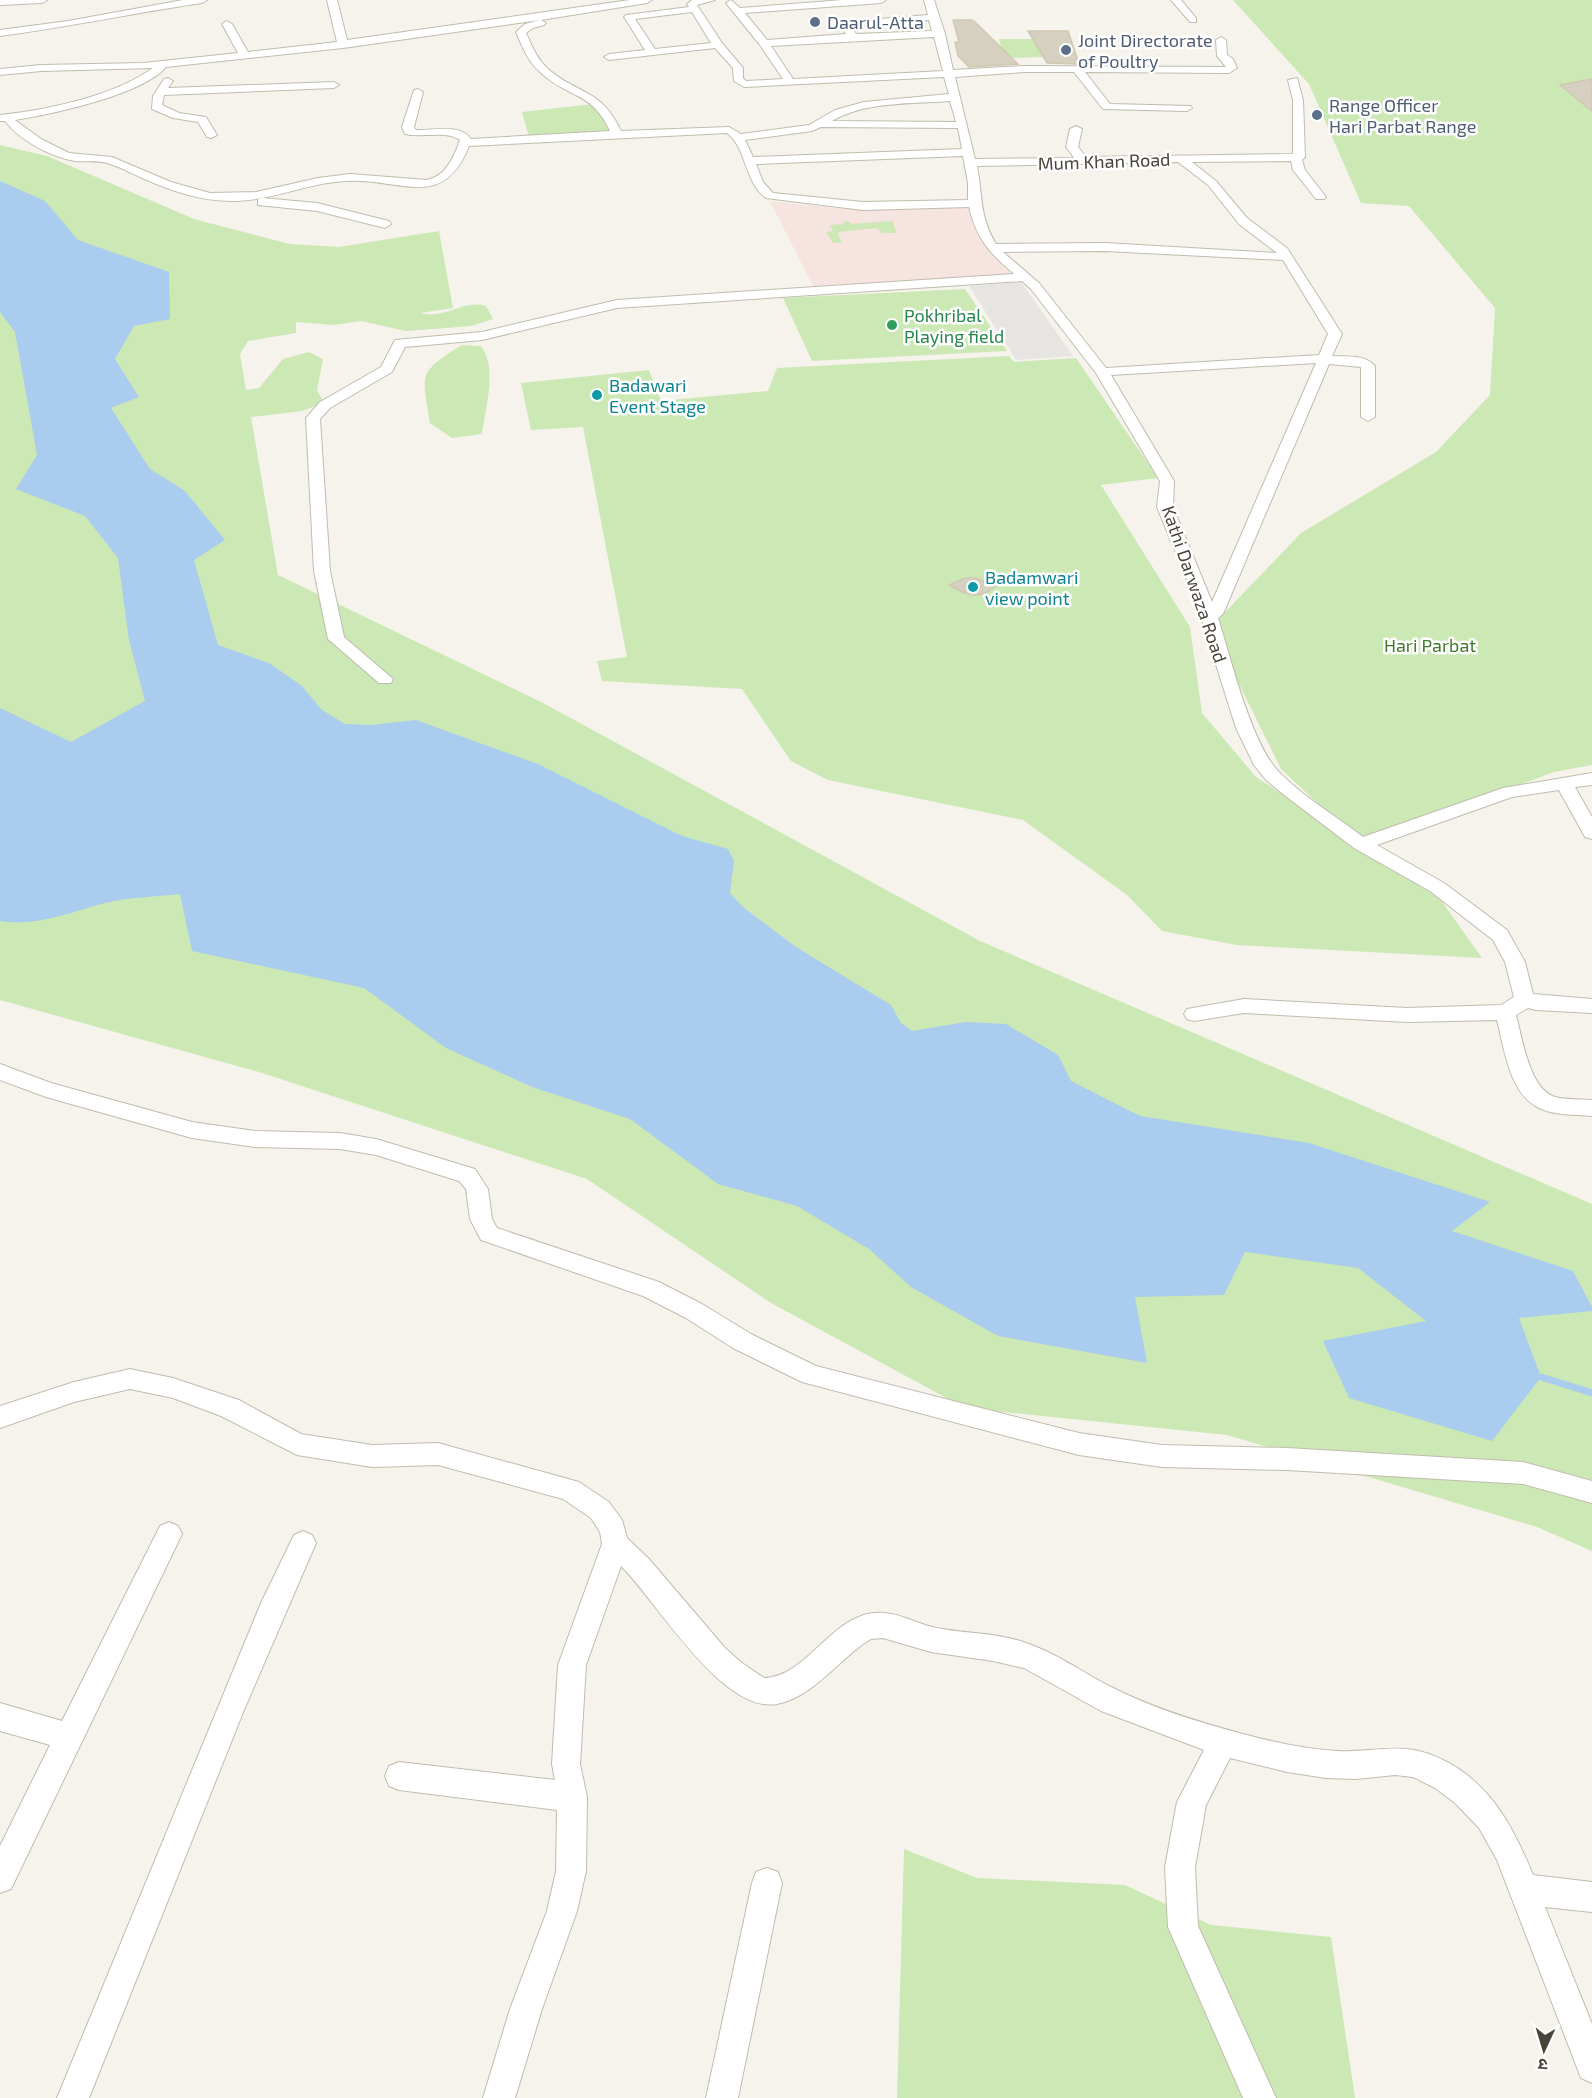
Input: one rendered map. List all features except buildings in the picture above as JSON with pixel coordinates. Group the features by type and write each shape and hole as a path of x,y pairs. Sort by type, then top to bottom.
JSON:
{"street":[{"path":"0,33 202,0"},
{"path":"332,0 343,45"},
{"path":"580,0 571,13 554,21 523,29 521,32 530,53 549,74 587,95 603,107 617,134"},
{"path":"0,72 164,64 343,45 438,34 647,0"},
{"path":"710,0 693,2 694,9 718,45 738,68 738,79 742,84 790,82 838,96 881,102 955,97"},
{"path":"729,0 764,44 790,82"},
{"path":"738,11 881,0"},
{"name":"Kathi Darwaza Road","path":"929,0 963,125 974,183 974,203 980,227 992,248 1035,286 1102,372 1167,481 1165,507 1205,604 1245,728 1260,761 1272,776 1289,790 1361,844 1437,887 1500,935 1515,962 1521,992 1526,999"},
{"path":"1176,0 1193,20"},
{"path":"0,2 47,5 37,28"},
{"path":"651,51 628,17 694,9"},
{"path":"853,37 845,24 917,13 934,17"},
{"path":"692,23 703,22"},
{"path":"227,24 244,54"},
{"path":"634,29 646,28"},
{"path":"764,44 853,37 940,34"},
{"path":"822,124 838,96 950,74 1008,69 1229,70 1232,68 1229,61 1222,56 1221,40"},
{"path":"609,57 651,51 665,54 718,45"},
{"path":"183,62 160,92 156,107 177,116 202,119 211,135"},
{"path":"4,118 58,109 92,98 149,76 164,64"},
{"path":"1077,69 1107,107 1187,108"},
{"path":"1181,159 1296,157 1300,155 1298,100 1293,80"},
{"path":"160,92 334,85"},
{"path":"225,198 259,196 347,177 376,178 419,184 436,182 449,172 465,144 466,137 459,134 409,132 408,127 418,92"},
{"path":"4,118 20,131 68,156 111,161 153,179 200,194 317,207 385,224"},
{"path":"737,138 804,129 822,124 963,125"},
{"path":"1076,129 1072,147 1083,161"},
{"path":"465,144 617,134 726,130 734,132 762,190 778,198 821,200 863,206 974,203"},
{"path":"1296,157 1299,170 1320,197"},
{"name":"Mum Khan Road","path":"749,161 969,158 1083,161 1181,159 1212,183 1247,224 1269,238 1287,257 1335,334 1324,358"},
{"path":"992,248 1105,246 1287,257"},
{"path":"385,679 336,639 322,571 313,418 325,405 387,369 400,343 482,336 617,304 1023,277"},
{"path":"1215,614 1324,358"},
{"path":"1102,372 1324,358 1366,363 1368,417"},
{"path":"1361,844 1509,792 1592,779"},
{"path":"1564,783 1592,833"},
{"path":"1194,1014 1244,1006 1407,1015 1505,1012 1526,999 1536,1003 1592,1006"},
{"path":"1505,1012 1525,1082 1532,1094 1543,1101 1592,1108"},
{"path":"0,1072 46,1089 192,1130 255,1139 340,1141 367,1145 467,1175 478,1188 479,1219 489,1234 651,1289 694,1311 742,1341 811,1375 925,1406 1079,1444 1162,1456 1287,1459 1523,1473 1592,1492"},
{"path":"0,1417 74,1392 129,1378 173,1388 230,1408 297,1444 372,1456 438,1454 570,1490 600,1510 613,1528 615,1544 572,1665 567,1764 572,1797 571,1871 562,1911 526,2009 499,2098"},
{"path":"0,1878 169,1534"},
{"path":"73,2098 274,1603 303,1543"},
{"path":"615,1544 640,1567 719,1662 752,1687 767,1693 780,1691 801,1677 858,1632 873,1625 885,1626 939,1641 1008,1651 1029,1657 1109,1700 1223,1743 1314,1763 1350,1766 1401,1761 1421,1765 1441,1774 1483,1811 1504,1844 1561,1981 1592,2067"},
{"path":"0,1717 69,1737"},
{"path":"1223,1743 1192,1802 1180,1867 1183,1927 1260,2098"},
{"path":"399,1776 572,1797"},
{"path":"722,2098 767,1883"},
{"path":"1523,1889 1592,1897"}],"shaded area":[{"path":"770,201 855,210 959,207 973,211 984,245 1012,274 813,286"},
{"path":"1021,282 1073,356 1016,360 969,286"}],"green space":[{"name":"Hari Parbat","path":"1233,0 1592,0 1592,765 1554,772 1361,844 1281,769 1211,627 1301,533 1436,452 1490,395 1495,308 1409,206 1361,203 1309,84"},
{"path":"999,39 1050,39 1048,57 1004,58"},
{"path":"593,104 605,114 601,117 608,120 611,132 529,137 522,112"},
{"path":"0,145 47,156 194,219 290,244 339,247 439,231 453,308 420,313 438,314 477,305 486,306 493,319 471,326 406,331 361,321 334,325 296,322 296,333 248,341 240,354 246,390 259,388 283,359 309,352 323,359 317,390 324,403 302,411 251,417 278,575 543,703 980,941 1592,1204 1592,1551 1537,1527 1227,1435 965,1408 771,1303 587,1179 259,1072 0,1000"},
{"path":"848,221 852,224 892,221 897,233 882,233 877,228 839,232 842,243 833,243 826,232 833,231 830,225 843,224"},
{"name":"Pokhribal Playing field","path":"965,289 1007,351 812,361 783,298"},
{"path":"462,345 481,346 489,366 489,389 482,434 452,438 430,423 425,384 430,369"},
{"path":"1009,356 1014,362 1076,358 1158,478 1101,485 1190,627 1202,713 1256,777 1440,899 1482,958 1237,945 1162,931 1127,895 1023,820 828,780 791,761 742,689 602,681 597,661 627,657 583,427 531,430 521,383 649,370 661,401 768,391 777,368"},
{"path":"904,1849 977,1878 1125,1885 1211,1925 1331,1937 1355,2098 897,2098"}],"water":[{"path":"0,181 45,201 78,240 169,272 170,319 134,326 115,359 139,397 111,408 150,469 185,491 225,540 194,560 218,645 269,663 302,686 322,710 345,724 371,725 416,720 538,764 682,836 728,849 734,861 730,893 744,908 796,947 891,1005 901,1023 912,1031 966,1022 1006,1024 1058,1055 1071,1081 1140,1116 1309,1143 1490,1202 1452,1231 1573,1271 1592,1307 1592,1311 1519,1318 1541,1377 1492,1441 1349,1398 1323,1341 1426,1321 1358,1268 1245,1252 1224,1295 1135,1297 1147,1363 998,1336 911,1287 869,1249 797,1206 718,1184 630,1119 532,1087 446,1048 364,988 192,951 180,894 114,901 53,918 27,922 0,921 0,708 71,742 145,701 129,640 118,558 85,516 16,489 37,455 15,332 0,312"}],"waterway":[{"path":"1541,1377 1592,1393"}],"place":[{"name":"Daarul-Atta","path":"815,22"},
{"name":"Joint Directorate of Poultry","path":"1066,50"},
{"name":"Range Officer Hari Parbat Range","path":"1317,115"},
{"name":"Pokhribal Playing field","path":"892,325"},
{"name":"Badawari Event Stage","path":"597,395"},
{"name":"Badamwari view point","path":"973,587"}]}
